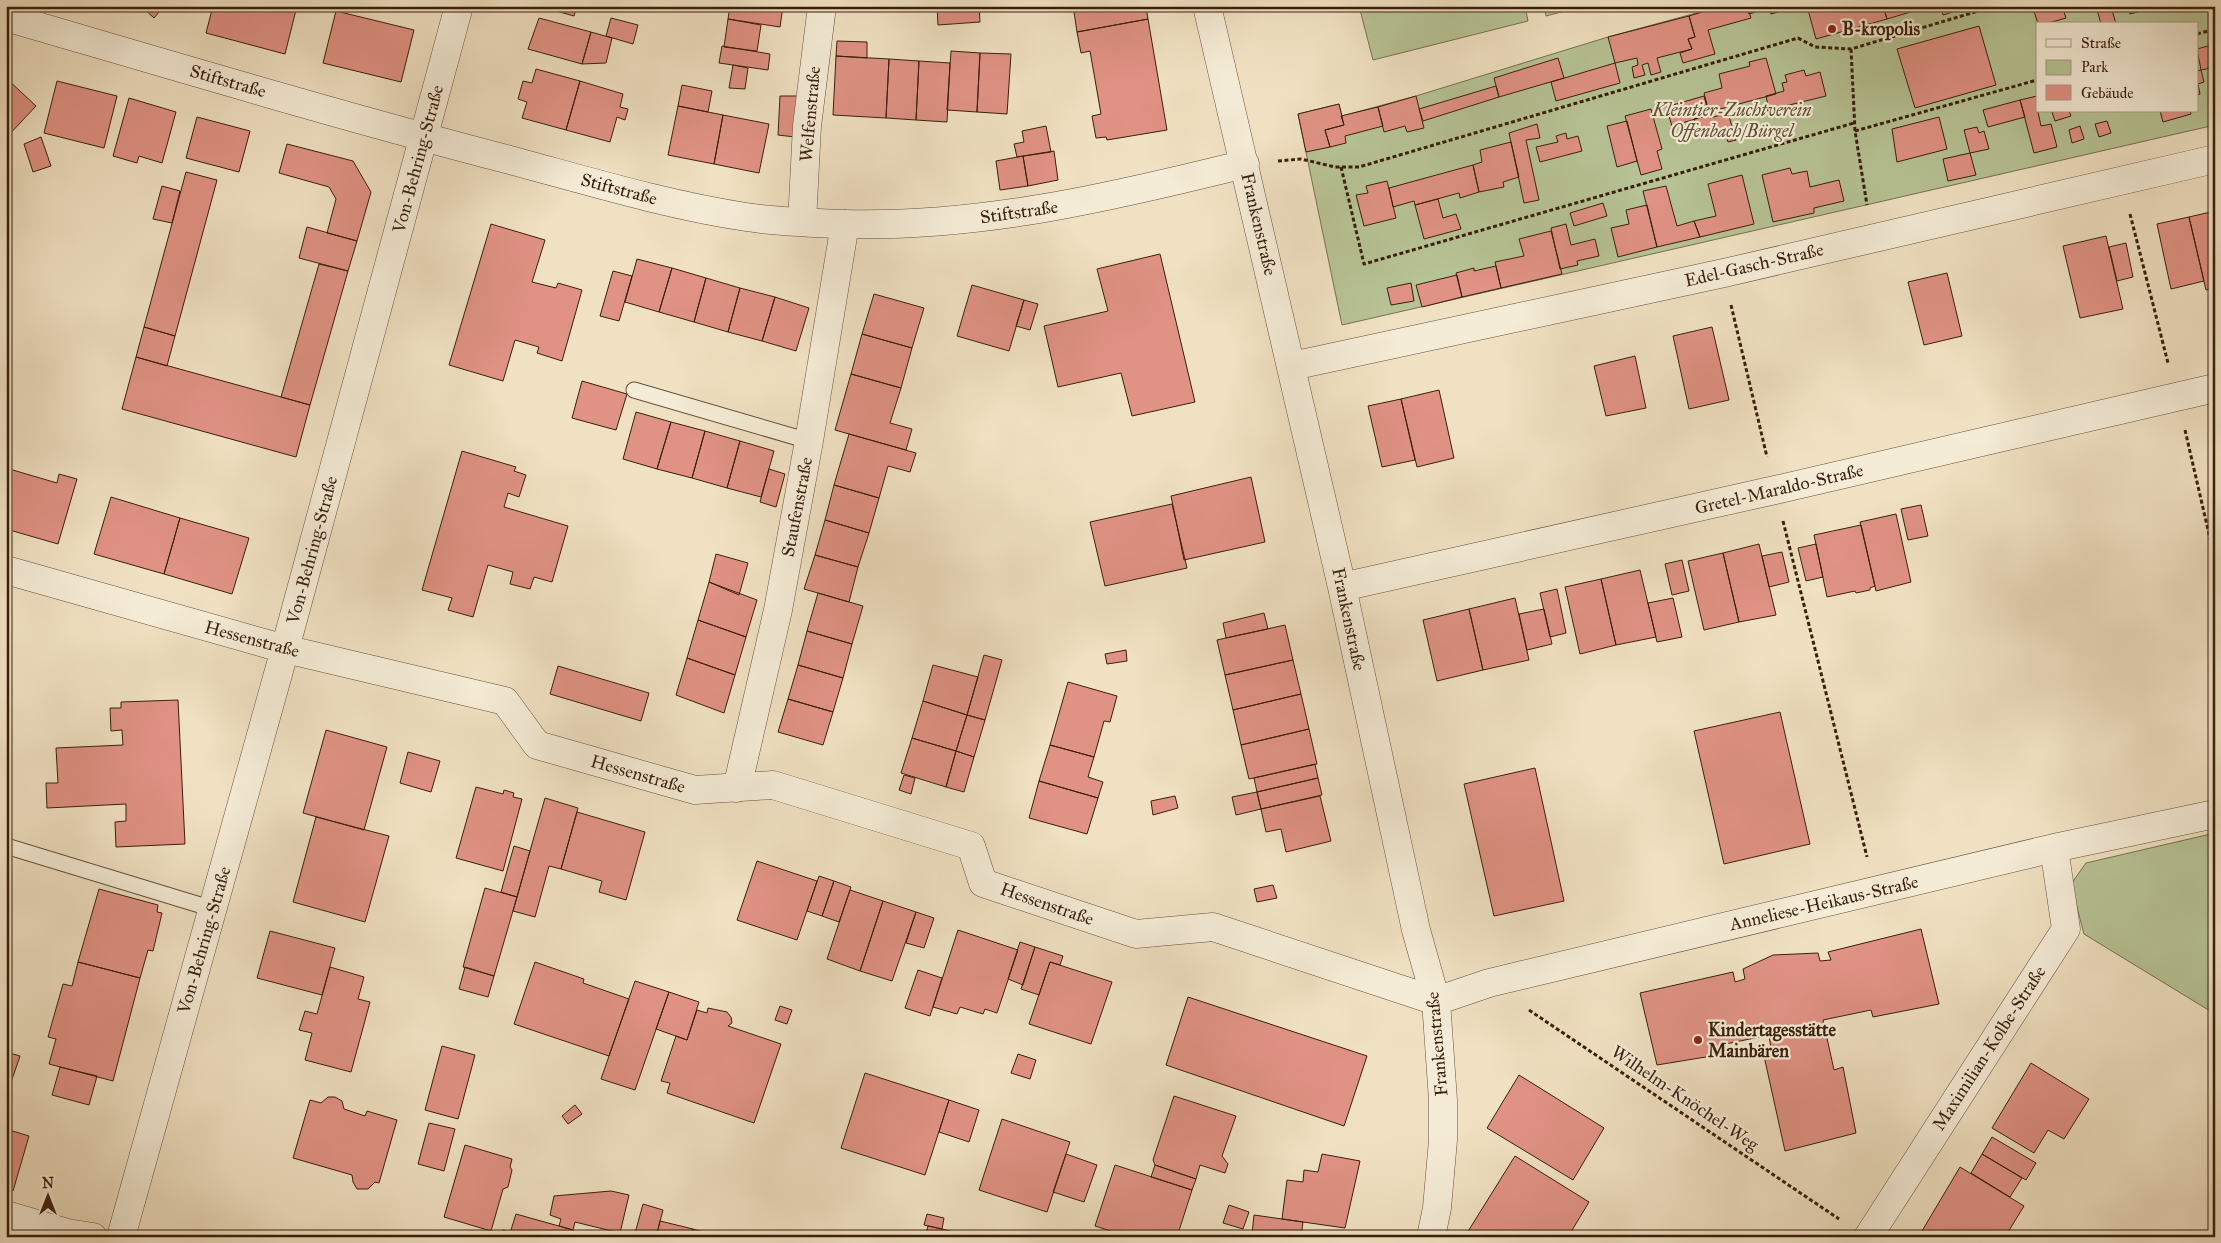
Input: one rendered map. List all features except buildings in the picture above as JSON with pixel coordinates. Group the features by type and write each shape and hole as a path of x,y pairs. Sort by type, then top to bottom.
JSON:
{"street":[{"name":"Von-Behring-Straße","path":"121,1237 285,649 459,6"},
{"name":"Welfenstraße","path":"802,222 808,117 822,6"},
{"name":"Frankenstraße","path":"1207,6 1342,587 1416,930 1436,1001 1443,1100 1443,1140 1437,1208 1431,1237"},
{"name":"Stiftstraße","path":"6,18 424,138 707,210 748,217 845,224 944,222 1015,214 1078,203 1245,164"},
{"name":"Edel-Gasch-Straße","path":"1292,366 1724,273 2215,159"},
{"name":"Staufenstraße","path":"737,788 778,610 809,441 845,224"},
{"name":"Gretel-Maraldo-Straße","path":"1342,587 1775,490 2215,388"},
{"name":"Hessenstraße","path":"6,570 285,649 505,701 537,745 695,790 773,785 970,846 983,883 1136,934 1213,927 1436,1001"},
{"name":"Anneliese-Heikaus-Straße","path":"1436,1001 1489,983 2054,848 2215,814"},
{"name":"Maximilian-Kolbe-Straße","path":"1868,1237 2066,928 2054,848"},
{"path":"6,1215 67,1233 93,1237"}],"lane":[{"path":"634,390 809,441"},
{"path":"6,846 213,909"}],"path":[{"path":"1245,164 1302,159 1341,167 1359,167 1798,38 1815,47 1851,49 1995,6"},
{"path":"2198,34 2215,29"},
{"path":"1851,49 1854,122 1872,239"},
{"path":"1855,131 2036,80"},
{"path":"1341,167 1364,264 1854,122"},
{"path":"1724,273 1775,490 1876,891"},
{"name":"Wilhelm-Knöchel-Weg","path":"1489,983 1840,1220"}],"green space":[{"path":"1359,6 1525,6 1528,21 1373,60"},
{"path":"1544,6 1584,6 1546,16"},
{"name":"Kleintier-Zuchtverein Offenbach/Bürgel","path":"1722,6 2215,6 2215,125 1342,325 1298,114 1339,104 1342,116 1416,96 1608,37"},
{"path":"2215,833 2215,1014 2084,934 2071,884 2086,863"}],"place":[{"name":"B-kropolis","path":"1832,29"},
{"name":"Kindertagesstätte Mainbären","path":"1698,1040"}]}
